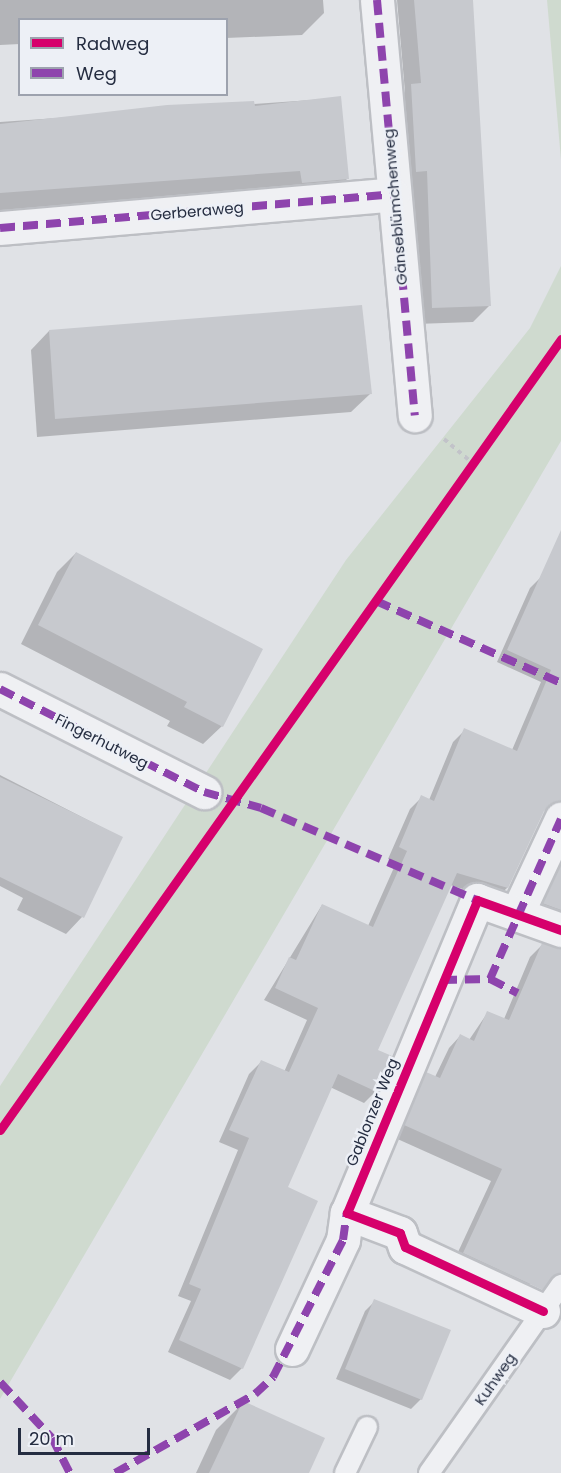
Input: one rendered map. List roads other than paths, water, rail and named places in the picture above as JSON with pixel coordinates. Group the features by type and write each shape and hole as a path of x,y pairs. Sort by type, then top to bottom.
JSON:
{"street":[{"name":"Gänseblümchenweg","path":"377,0 415,415"},
{"name":"Gerberaweg","path":"0,228 393,194"},
{"name":"Fingerhutweg","path":"0,689 204,792"},
{"path":"518,912 561,819"},
{"name":"Gablonzer Weg","path":"292,1349 343,1240 347,1213 477,900 518,912 561,930"},
{"path":"347,1213 400,1233 405,1248 552,1298"}],"lane":[{"name":"Kuhweg","path":"429,1473 552,1298"},
{"path":"345,1473 367,1427"}]}
